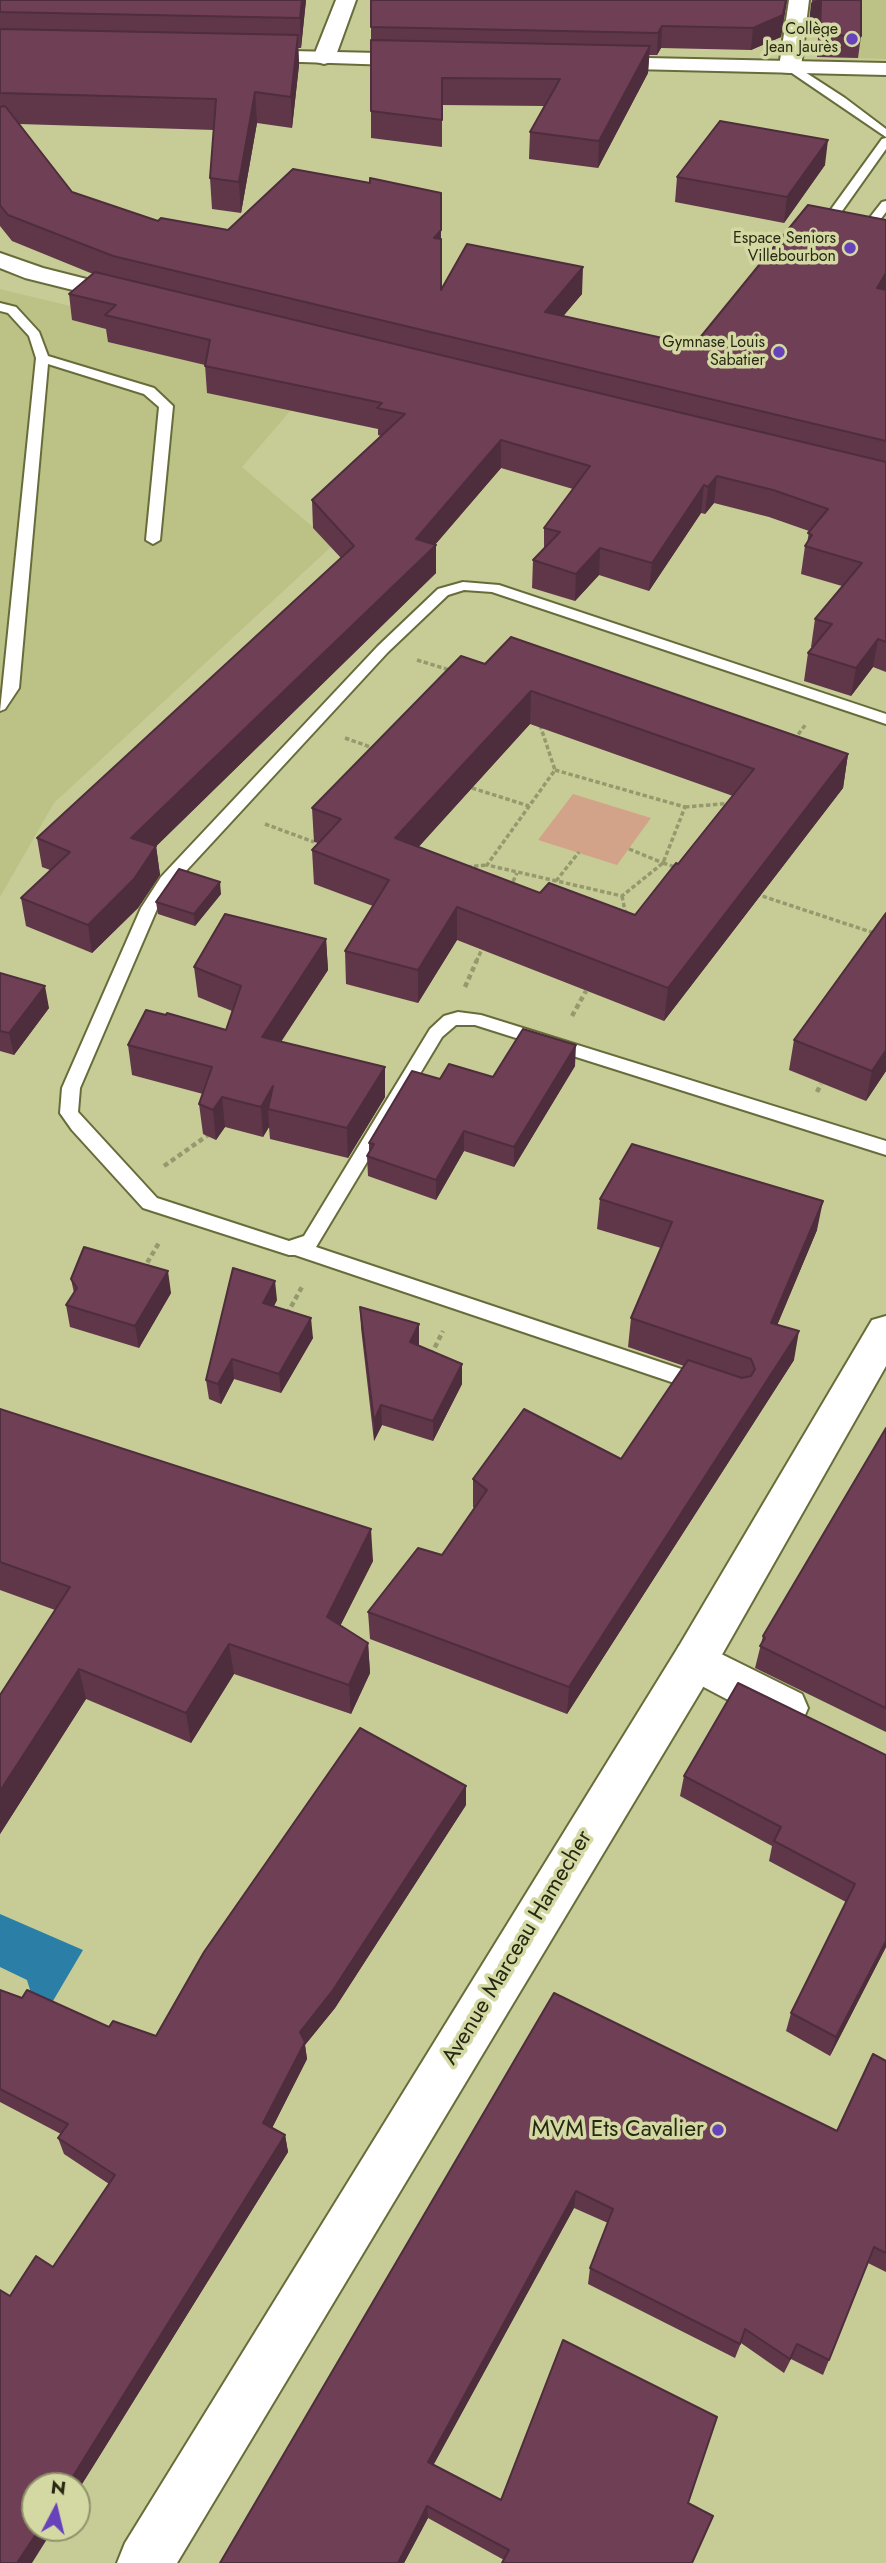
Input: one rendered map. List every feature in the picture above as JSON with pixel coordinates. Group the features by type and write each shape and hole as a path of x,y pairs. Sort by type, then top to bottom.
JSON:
{"street":[{"path":"324,58 346,0"},
{"path":"790,67 799,0"},
{"path":"230,56 446,61"},
{"path":"584,63 886,69"},
{"path":"0,260 34,273 147,301"},
{"name":"Avenue Marceau Hamecher","path":"145,2563 695,1660 886,1331"},
{"path":"695,1660 826,1728"}],"lane":[{"path":"790,67 841,100 886,134"},
{"path":"836,232 823,229 886,141"},
{"path":"870,163 886,165"},
{"path":"850,234 863,237 886,204"},
{"path":"0,307 12,310 35,335 41,358 11,688 0,706"},
{"path":"41,358 149,391 166,406 153,540"},
{"path":"886,719 558,607 494,588 477,586 453,588 443,592 383,649 167,881 149,908 71,1088 69,1113 150,1203 279,1246 294,1247 307,1245 311,1241 401,1088 436,1033 450,1020 475,1019 886,1148"},
{"path":"294,1247 725,1392"}],"path":[{"path":"383,649 457,672"},
{"path":"792,742 825,699"},
{"path":"537,716 555,770"},
{"path":"311,726 384,752"},
{"path":"487,866 555,770"},
{"path":"555,770 685,807 738,802"},
{"path":"472,788 529,806"},
{"path":"622,896 663,863 685,807"},
{"path":"232,811 314,842"},
{"path":"629,849 688,871"},
{"path":"556,881 579,852"},
{"path":"461,867 487,866 622,896"},
{"path":"506,897 517,873"},
{"path":"749,891 885,936"},
{"path":"622,896 627,922"},
{"path":"450,1020 483,946"},
{"path":"134,1186 208,1136 215,1125"},
{"path":"142,1271 177,1213"},
{"path":"286,1315 319,1256"},
{"path":"429,1360 456,1303"}],"shaded area":[{"name":"Collège Jean Jaurès","path":"822,0 886,0 886,59 817,57"},
{"path":"0,289 327,368 242,467 313,527 331,547 54,803 0,897"},
{"path":"573,794 651,818 617,865 538,840"}],"water":[{"path":"0,1914 83,1950 50,2006 33,2000 27,1980 0,1967"}],"building":[{"path":"0,0 302,0 300,18 0,12"},
{"path":"371,0 786,0 783,15 753,28 662,26 658,33 371,27"},
{"path":"821,0 861,0 861,36 820,35"},
{"path":"0,29 298,35 291,97 255,92 239,182 210,178 216,99 0,93"},
{"path":"371,40 650,46 599,141 530,132 560,79 442,78 442,120 371,111"},
{"path":"5,106 72,192 158,221 161,218 228,230 293,169 370,183 370,178 441,193 441,230 434,238 441,239 441,290 467,244 583,267 545,312 694,345 808,205 886,220 886,273 877,288 886,290 886,441 113,256 8,215 0,205 0,107"},
{"path":"720,121 828,140 787,197 677,177"},
{"path":"95,272 886,462 886,642 878,639 856,668 808,653 832,624 815,619 862,563 805,546 812,535 808,533 828,509 773,490 717,476 708,487 704,485 652,563 600,548 576,574 533,560 560,532 544,528 590,466 501,440 416,539 436,545 131,838 156,846 134,879 88,925 21,898 70,852 37,838 354,546 312,500 405,414 377,408 382,403 205,366 210,340 105,315 116,305 69,294"},
{"path":"511,637 848,754 668,988 457,907 418,970 345,951 389,880 312,850 341,819 312,808 461,656 485,664","holes":["531,691 754,769 635,915 549,883 540,893 395,838"]},
{"path":"179,869 220,882 194,914 156,902"},
{"path":"886,913 886,1050 872,1071 794,1040"},
{"path":"225,914 326,939 262,1037 385,1067 347,1128 268,1109 273,1086 261,1107 222,1097 213,1110 199,1104 212,1067 128,1045 146,1010 166,1015 167,1013 226,1030 241,986 194,967"},
{"path":"0,973 45,986 9,1033 0,1031"},
{"path":"523,1029 576,1045 514,1147 464,1131 436,1180 367,1156 374,1144 369,1143 412,1071 440,1079 449,1064 493,1077"},
{"path":"632,1144 823,1201 771,1323 799,1331 569,1687 368,1612 418,1548 442,1555 487,1490 473,1479 524,1409 621,1459 688,1360 742,1378 751,1376 755,1369 751,1359 631,1318 672,1222 600,1199"},
{"path":"84,1247 168,1271 135,1326 66,1305 77,1288 71,1279"},
{"path":"233,1268 275,1281 263,1303 311,1318 279,1374 232,1359 218,1384 206,1380"},
{"path":"360,1307 419,1324 410,1342 462,1364 433,1421 381,1405 374,1421"},
{"path":"0,1409 371,1529 327,1617 368,1643 349,1685 229,1644 186,1713 79,1669 0,1791 0,1695 70,1587 0,1562"},
{"path":"886,1428 886,1708 760,1646 765,1638 763,1636"},
{"path":"738,1683 886,1755 886,1941 836,2037 791,2013 855,1884 774,1841 781,1827 684,1776"},
{"path":"360,1728 466,1786 333,1990 300,2032 305,2042 263,2123 285,2135 76,2472 21,2472 21,2542 31,2542 17,2563 0,2563 0,2290 10,2296 36,2256 53,2267 115,2175 58,2138 68,2124 0,2089 0,1990 22,1998 27,1990 109,2027 113,2021 156,2036 204,1952"},
{"path":"554,1993 837,2131 873,2054 886,2061 886,2253 874,2247 829,2360 797,2344 790,2359 745,2329 740,2344 590,2268 613,2209 576,2191 428,2462 501,2500 563,2340 717,2417 688,2503 713,2516 692,2563 502,2563 509,2550 427,2506 398,2563 220,2563"}],"place":[{"name":"Collège Jean Jaurès","path":"852,39"},
{"name":"Espace Seniors Villebourbon","path":"850,248"},
{"name":"Gymnase Louis Sabatier","path":"779,352"},
{"name":"MVM Ets Cavalier","path":"718,2130"}]}
